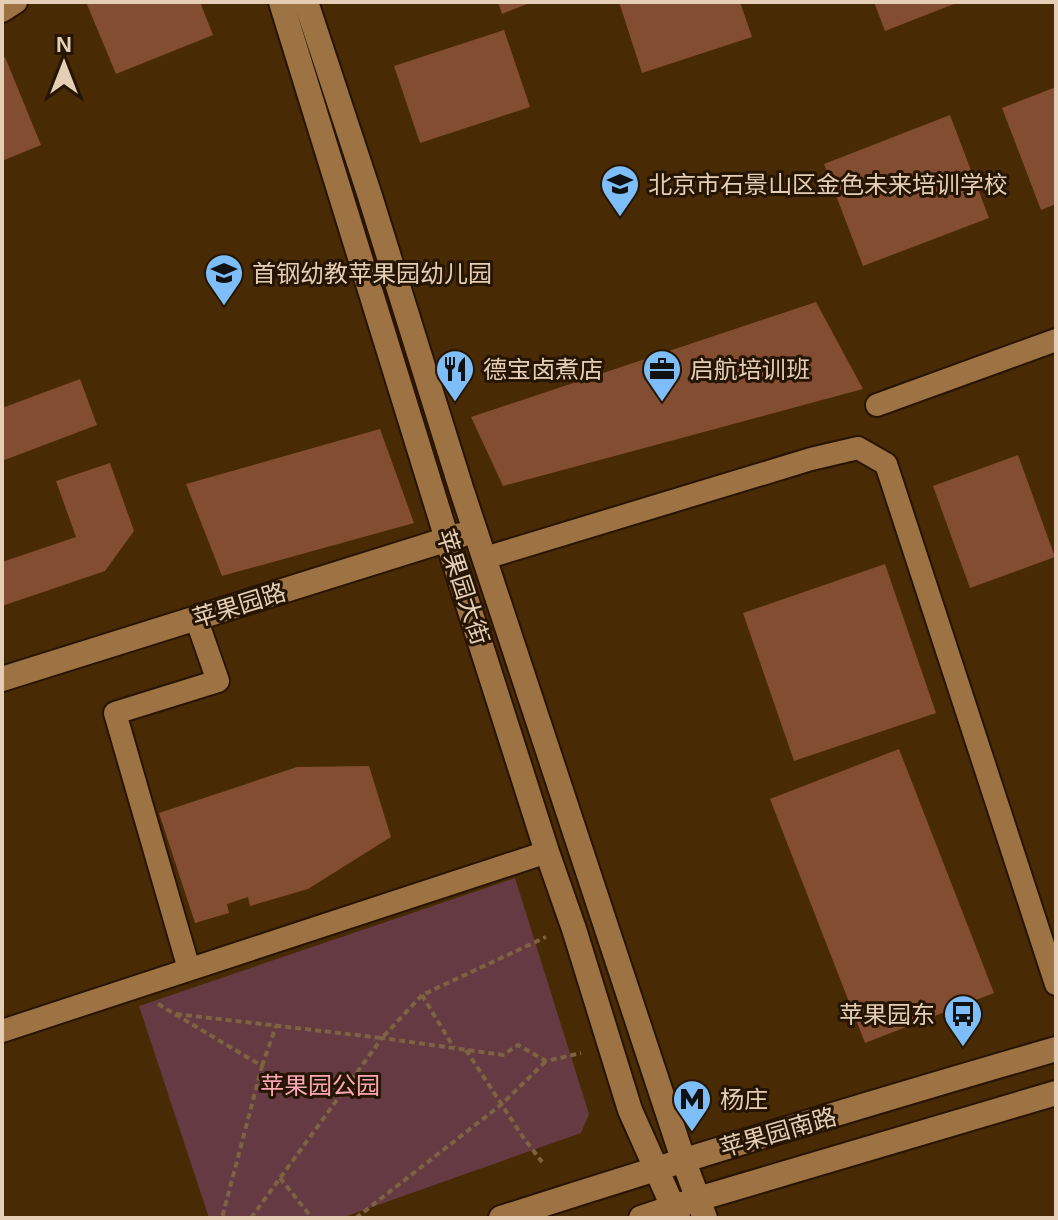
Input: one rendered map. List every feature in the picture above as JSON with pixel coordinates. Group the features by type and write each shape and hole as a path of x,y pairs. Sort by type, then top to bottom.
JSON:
{"main road":[{"name":"苹果园大街","path":"281,2 447,539 630,1110 676,1212"},
{"name":"苹果园大街","path":"306,2 476,531 701,1208"},
{"name":"苹果园路","path":"2,679 476,531"},
{"name":"苹果园南路","path":"501,1218 683,1159 1056,1049"},
{"name":"苹果园南路","path":"641,1218 701,1208 1056,1093"}],"street":[{"path":"2,11 16,2"},
{"path":"877,405 1056,340"},
{"path":"485,558 811,459 858,448 886,464 1056,984"},
{"path":"189,969 115,713 218,681 196,618"},
{"path":"2,1031 547,852"}],"path":[{"path":"251,1218 382,1038 422,995 546,937"},
{"path":"132,988 262,1066"},
{"path":"422,995 454,1048"},
{"path":"176,1014 503,1055 518,1045 546,1061"},
{"path":"222,1218 262,1066 276,1026"},
{"path":"466,1050 542,1162"},
{"path":"356,1218 502,1104 546,1061 581,1053"},
{"path":"280,1178 312,1218"}],"green space":[{"name":"苹果园公园","path":"515,878 589,1114 581,1133 341,1218 209,1218 139,1006"}],"building":[{"path":"86,2 200,2 213,35 116,74"},
{"path":"498,2 532,2 502,14"},
{"path":"619,2 740,2 752,37 642,73"},
{"path":"874,2 959,2 885,31"},
{"path":"504,30 530,107 420,143 394,66"},
{"path":"5,57 41,145 2,161 2,58"},
{"path":"1056,87 1056,204 1041,210 1002,108"},
{"path":"950,115 989,218 863,266 824,164"},
{"name":"启航培训班","path":"816,302 863,389 503,486 471,417"},
{"path":"80,379 97,425 2,461 2,408"},
{"path":"380,429 414,523 222,576 186,484"},
{"path":"1018,455 1055,557 970,588 933,486"},
{"path":"110,463 134,531 105,571 2,606 2,562 76,537 56,481"},
{"path":"885,564 936,713 794,761 743,613"},
{"path":"899,749 994,993 865,1043 770,799"},
{"path":"369,766 391,837 308,889 250,906 248,897 227,904 229,913 195,923 159,813 297,767"}],"place":[{"name":"北京市石景山区金色未来培训学校","path":"620,218"},
{"name":"首钢幼教苹果园幼儿园","path":"224,307"},
{"name":"德宝卤煮店","path":"455,403"},
{"name":"启航培训班","path":"662,403"},
{"name":"苹果园东","path":"963,1048"},
{"name":"杨庄","path":"692,1133"}]}
